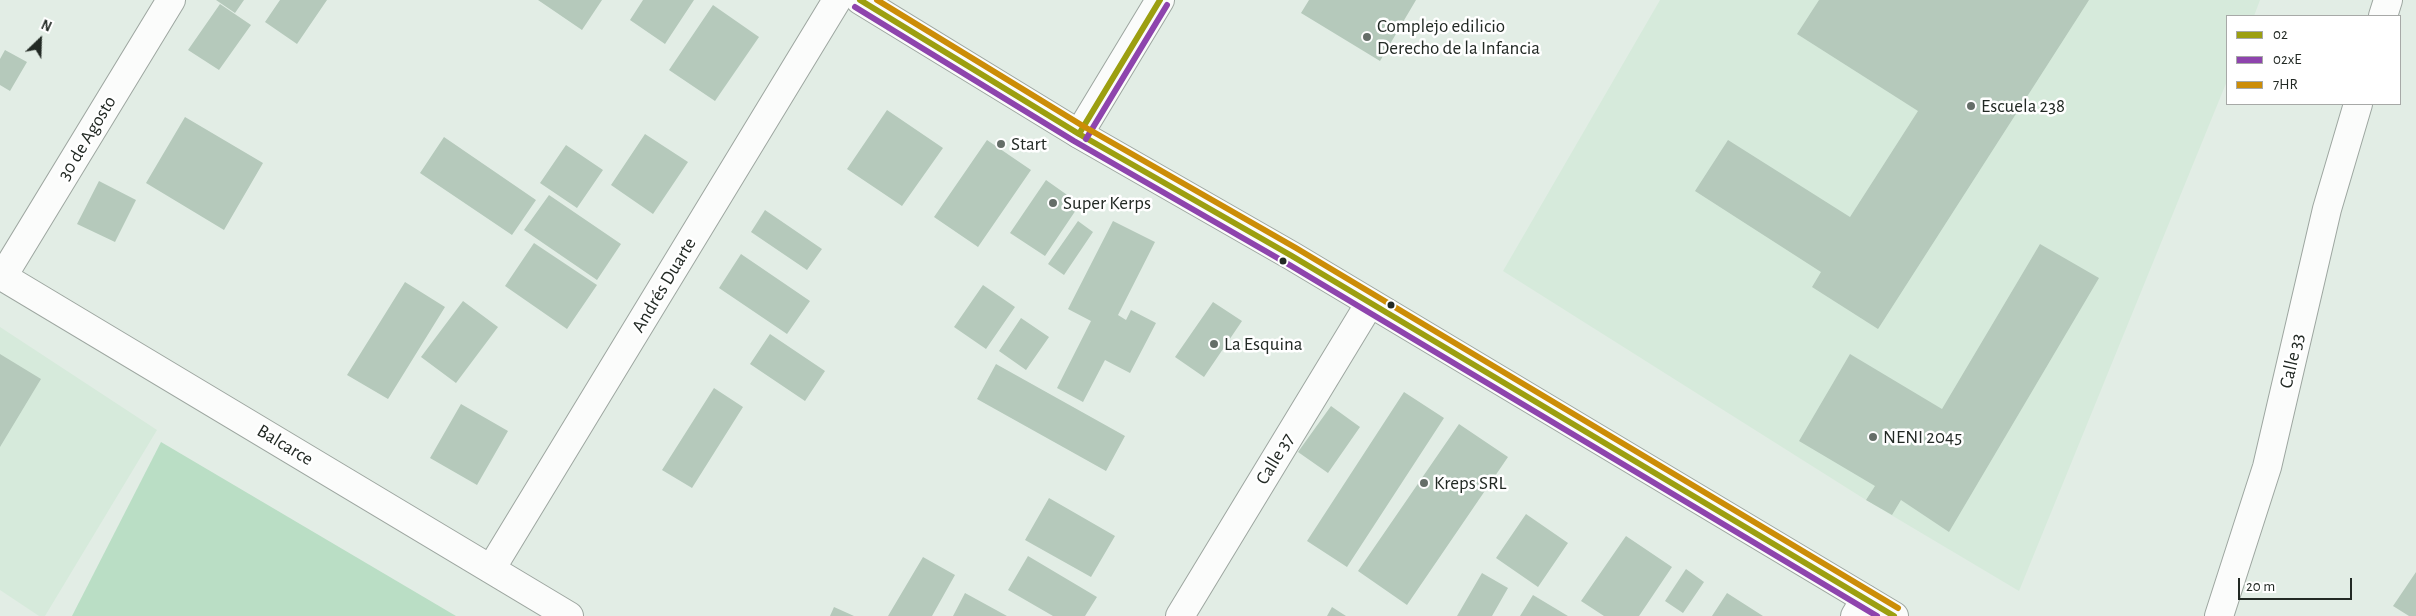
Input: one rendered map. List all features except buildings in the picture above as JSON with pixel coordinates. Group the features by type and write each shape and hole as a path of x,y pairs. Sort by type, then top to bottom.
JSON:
{"main road":[{"name":"30 de Agosto","path":"1,275 170,0"},
{"name":"Andrés Duarte","path":"492,569 837,0"},
{"path":"860,0 1079,134 1370,303 1860,607 1894,616"},
{"path":"1079,134 1160,0"},
{"path":"2383,15 2388,0"},
{"name":"Calle 33","path":"2220,616 2267,467 2327,209 2358,105"},
{"name":"Balcarce","path":"1,275 569,616"},
{"name":"Calle 37","path":"1180,616 1370,303"}],"shaded area":[{"path":"1660,0 2260,0 2254,15 2226,15 2226,83 2019,591 1866,500 1503,271"},
{"path":"0,327 157,430 45,616 39,616 0,590"}],"green space":[{"path":"161,442 456,616 72,616"}],"transit line":[{"name":"02","path":"860,0 1079,134 1292,256 1894,616"},
{"name":"7HR","path":"877,0 1083,126 1296,248 1898,608"},
{"name":"02","path":"1079,134 1160,0"},
{"name":"02xE","path":"1086,139 1167,5"},
{"name":"02xE","path":"855,7 1074,141 1288,264 1877,616"}],"place":[{"name":"Complejo edilicio Derecho de la Infancia","path":"1367,37"},
{"name":"Escuela 238","path":"1971,106"},
{"name":"Start","path":"1001,144"},
{"name":"Super Kerps","path":"1053,203"},
{"name":"La Esquina","path":"1214,344"},
{"name":"NENI 2045","path":"1873,437"},
{"name":"Kreps SRL","path":"1424,483"}]}
